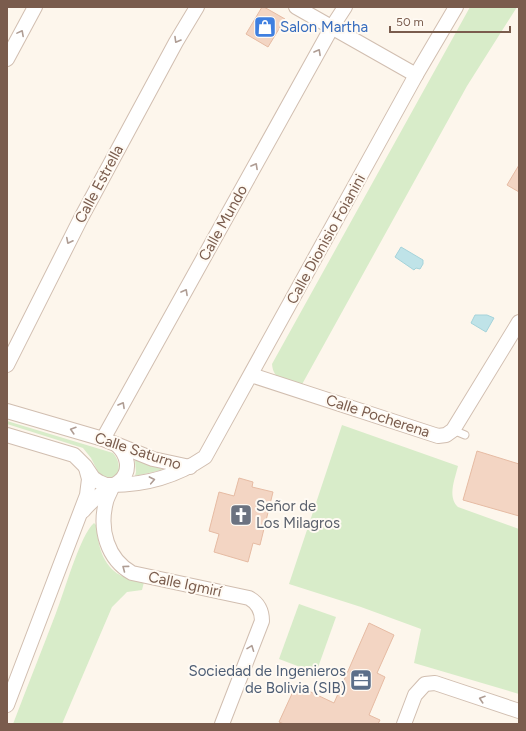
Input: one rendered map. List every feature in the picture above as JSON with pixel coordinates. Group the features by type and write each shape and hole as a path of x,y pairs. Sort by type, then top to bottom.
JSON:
{"street":[{"path":"7,59 35,7"},
{"name":"Calle Estrella","path":"7,365 81,218 176,42 197,7"},
{"path":"296,7 416,75"},
{"name":"Calle Mundo","path":"103,439 345,7"},
{"name":"Calle Dionisio Foianini","path":"190,467 205,457 416,75 456,7"},
{"name":"Calle Pocherena","path":"251,375 438,436 446,435 459,432 519,322"},
{"name":"Calle Saturno","path":"7,411 103,439 153,459 190,467"},
{"name":"Calle Saturno","path":"7,435 74,455 85,466 93,478 106,485 152,481 173,475 190,467"},
{"name":"Calle Igmirí","path":"117,445 123,450 127,466 125,474 120,481 113,485 106,501 103,517 106,542 115,560 132,573 249,598 255,601 262,614 262,621 222,724"},
{"path":"7,705 87,495 90,479 85,466"},
{"path":"78,520 95,499 113,485"},
{"path":"78,520 96,516 103,517"},
{"path":"404,724 415,695 425,684 435,683 519,711"}],"green space":[{"path":"470,7 517,7 467,86 300,388 286,382 275,374 272,364"},
{"path":"7,421 113,453 118,462 118,473 111,479 100,476 91,458 83,448 7,424"},
{"path":"342,425 458,466 452,493 458,507 519,529 519,694 414,663 421,629 361,607 289,584"},
{"path":"135,460 160,468 162,470 135,476"},
{"path":"94,523 97,526 98,540 102,554 109,566 123,576 144,582 142,590 127,592 112,607 62,724 13,724 56,613 78,551 83,539"},
{"path":"299,604 336,617 316,673 279,659"}],"water":[{"path":"401,247 423,260 423,264 420,269 416,268 414,270 395,257"},
{"path":"475,315 487,315 494,318 486,332 471,323"}],"building":[{"name":"Salon Martha","path":"262,7 285,19 268,47 246,34"},
{"path":"519,165 519,192 507,185"},
{"path":"477,451 519,464 519,516 463,500"},
{"path":"239,478 253,482 252,487 273,492 260,545 253,543 248,562 214,552 219,534 209,531 219,492 234,496"},
{"path":"369,623 394,635 377,673 385,677 369,715 380,720 378,724 284,724 279,722 296,685 334,703"}],"place":[{"name":"Salon Martha","path":"265,27"},
{"name":"Señor de Los Milagros","path":"241,515"},
{"name":"Sociedad de Ingenieros de Bolivia (SIB)","path":"361,680"}]}
